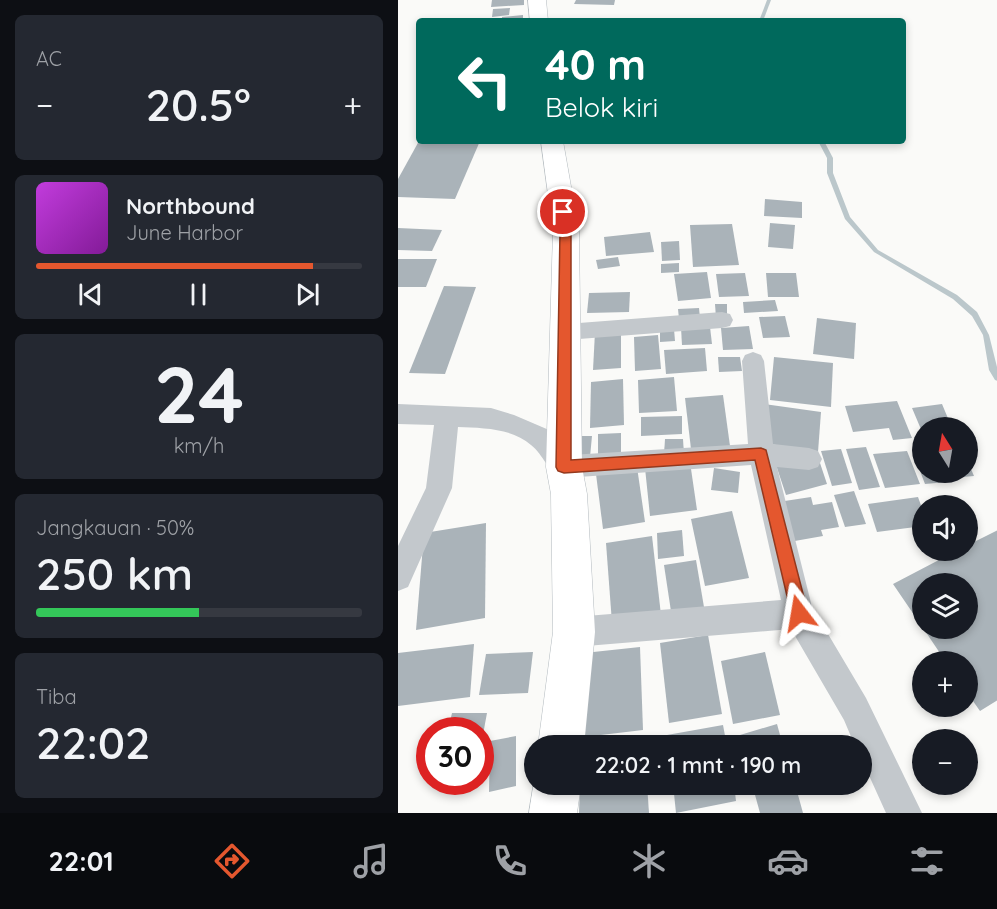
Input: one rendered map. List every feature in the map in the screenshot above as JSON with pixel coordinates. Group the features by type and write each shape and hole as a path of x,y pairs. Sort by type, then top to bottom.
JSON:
{"main road":[{"path":"538,0 539,18"},
{"path":"552,144 566,232 564,467 569,494 574,632 562,735"},
{"path":"553,813 555,795"}],"street":[{"path":"566,332 722,320"},
{"path":"753,361 761,454 799,613 855,709 904,813"},
{"path":"398,414 491,418 514,425 540,437 564,467 761,454 809,459"},
{"path":"398,577 439,488 443,469 447,416"},
{"path":"574,632 799,613"}],"building":[{"path":"492,0 524,0 524,5 491,7"},
{"path":"576,0 615,0 614,5 574,4"},
{"path":"510,8 509,15 492,17 493,9"},
{"path":"523,15 523,18 502,17"},
{"path":"417,144 479,144 455,199 398,197 398,179"},
{"path":"765,199 802,202 802,218 764,216"},
{"path":"770,223 795,225 793,249 768,247"},
{"path":"732,224 739,265 693,267 690,225"},
{"path":"398,228 442,230 432,251 398,250"},
{"path":"650,232 654,252 606,256 604,237"},
{"path":"679,241 680,260 662,261 661,242"},
{"path":"618,257 620,266 598,269 596,260"},
{"path":"398,259 437,259 426,287 398,287"},
{"path":"679,263 679,272 661,273 661,264"},
{"path":"707,272 711,298 678,301 674,274"},
{"path":"745,273 749,296 719,297 716,274"},
{"path":"766,273 796,273 799,297 768,297"},
{"path":"444,286 476,287 445,374 409,373"},
{"path":"630,292 629,312 587,313 589,293"},
{"path":"775,300 778,311 744,313 743,302"},
{"path":"715,304 727,304 727,318 716,318"},
{"path":"699,308 700,318 679,319 678,309"},
{"path":"785,316 790,337 763,338 759,317"},
{"path":"817,318 856,323 854,359 813,354"},
{"path":"749,326 753,349 723,350 721,328"},
{"path":"710,327 712,344 682,345 681,328"},
{"path":"660,329 674,329 675,341 660,342"},
{"path":"621,331 621,368 593,370 595,332"},
{"path":"658,335 661,369 635,371 634,337"},
{"path":"705,348 707,371 666,374 664,350"},
{"path":"718,357 740,357 742,371 719,372"},
{"path":"774,357 833,363 831,407 770,400"},
{"path":"674,377 677,411 639,413 638,380"},
{"path":"623,379 624,425 590,428 591,382"},
{"path":"723,395 730,446 691,449 685,398"},
{"path":"897,401 912,438 893,440 889,428 853,432 845,406"},
{"path":"764,404 821,412 818,452 764,443"},
{"path":"942,404 947,417 916,417 912,408"},
{"path":"682,416 682,434 641,436 641,417"},
{"path":"621,433 621,455 598,457 598,434"},
{"path":"575,436 592,436 590,457 573,457"},
{"path":"665,439 683,439 684,454 664,454"},
{"path":"866,447 880,487 859,490 846,449"},
{"path":"841,449 852,483 832,486 821,451"},
{"path":"907,451 912,464 912,483 920,484 885,488 873,454"},
{"path":"690,462 697,510 650,516 645,468"},
{"path":"820,463 827,484 786,495 776,465 807,466"},
{"path":"637,467 645,522 603,529 596,474"},
{"path":"714,468 740,472 738,493 711,490"},
{"path":"854,491 866,524 845,527 834,495"},
{"path":"811,497 813,505 832,502 839,527 821,530 823,536 789,542 778,502"},
{"path":"912,498 912,527 877,532 868,504"},
{"path":"732,511 749,578 705,586 691,519"},
{"path":"486,523 485,618 416,630 424,533"},
{"path":"682,530 684,556 658,559 657,533"},
{"path":"998,530 998,700 980,711 978,708 978,651 939,651 930,639 978,639 978,573 914,573 937,561 978,561 978,540"},
{"path":"652,536 661,615 612,623 606,543"},
{"path":"696,560 705,613 672,618 664,565"},
{"path":"912,574 912,612 893,584"},
{"path":"708,635 722,714 669,723 660,643"},
{"path":"474,644 470,697 398,706 398,653"},
{"path":"640,647 643,730 584,735 584,653"},
{"path":"533,652 528,693 479,695 486,654"},
{"path":"765,652 780,715 733,724 721,661"},
{"path":"452,713 487,713 486,717 451,717"},
{"path":"777,724 780,735 740,735"},
{"path":"723,725 725,735 667,735"},
{"path":"516,736 516,786 494,791 494,740"},
{"path":"580,795 648,795 649,813 579,813"},
{"path":"674,795 735,795 736,801 676,813"},
{"path":"755,795 798,795 803,813 760,813"}],"waterway":[{"path":"762,18 769,0"},
{"path":"823,144 830,158 830,173 847,218 876,251 955,297 975,314 986,335 993,370 998,378"}],"route":[{"path":"563,212 566,232 564,467 761,454 799,613"}]}
